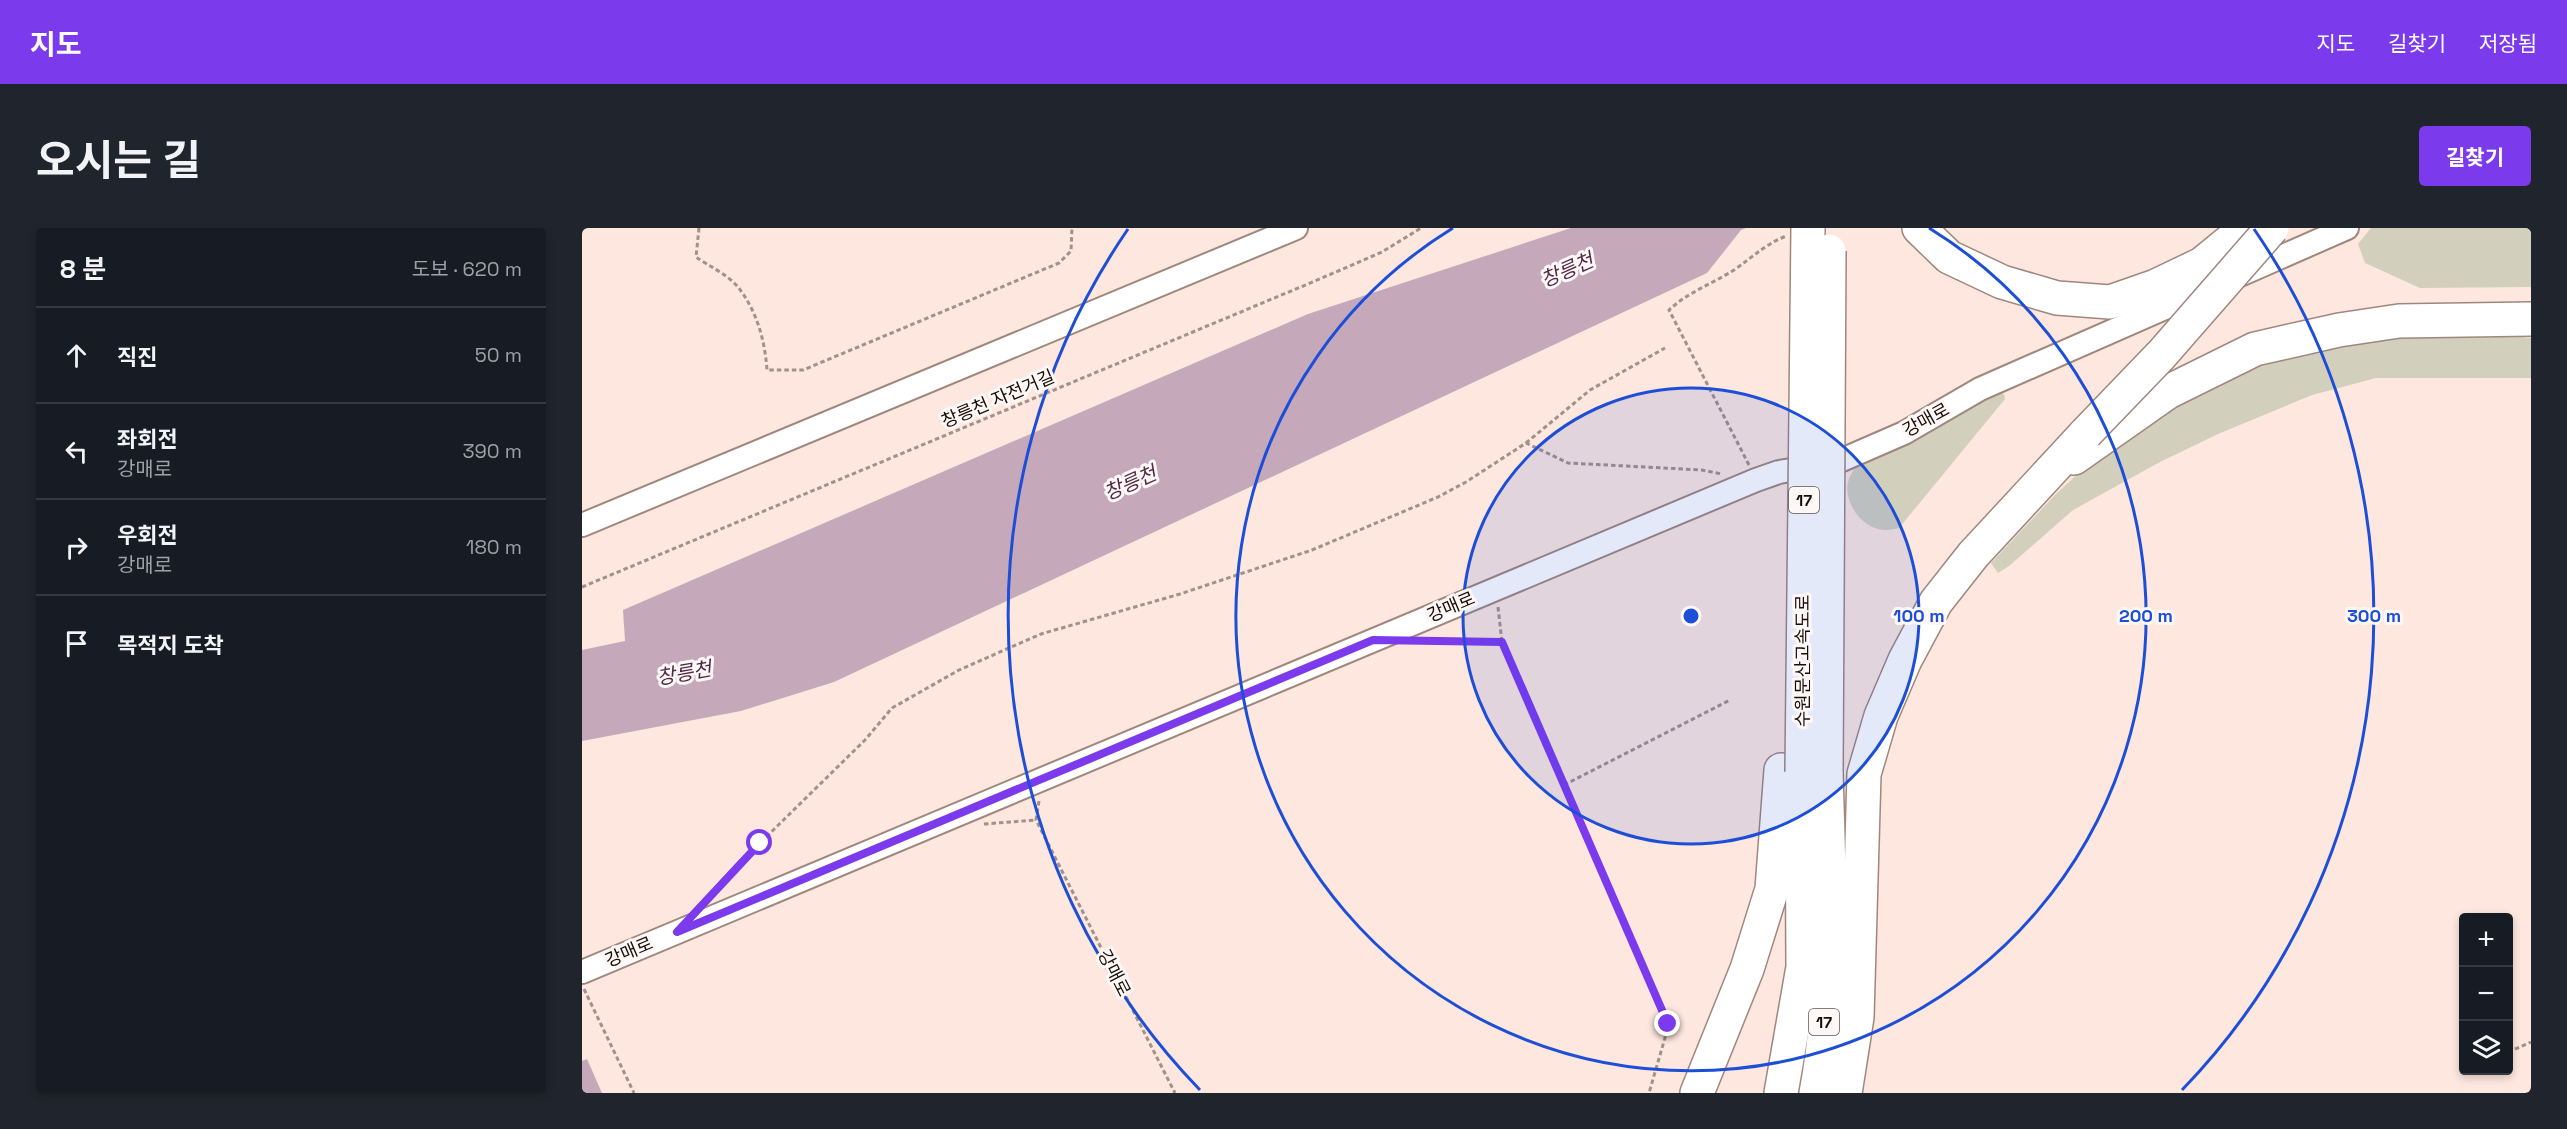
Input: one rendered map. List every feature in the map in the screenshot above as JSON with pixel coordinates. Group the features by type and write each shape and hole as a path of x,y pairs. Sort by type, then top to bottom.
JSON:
{"highway":[{"name":"수원문산고속도로","path":"1816,1093 1830,950 1803,771 1829,228"},
{"path":"1918,228 1949,257 2002,282 2057,298 2110,302 2156,286 2202,264 2246,228"},
{"path":"1845,1093 1857,1017 1864,774 1881,716 1905,660 1936,602 1973,555 2162,354 2272,228"},
{"name":"수원문산고속도로","path":"1781,1093 1803,967 1803,771 1794,231"},
{"path":"2039,484 2168,392 2255,350 2339,330 2399,321 2531,319"},
{"path":"1697,1093 1747,969 1772,889 1803,771"},
{"path":"1721,1093 1765,977 1785,906 1803,771"}],"street":[{"path":"582,525 1296,228"},
{"name":"강매로","path":"582,972 1756,480 1779,472 1835,463 1904,433 1980,388 2348,228"}],"path":[{"path":"699,228 696,257 737,286 756,317 765,350 767,370 803,370 1059,264 1071,251 1072,228"},
{"name":"창릉천 자전거길","path":"582,587 1334,273 1382,252 1421,228"},
{"path":"1756,480 1669,310 1682,297 1734,269 1767,244 1794,231"},
{"path":"707,900 760,843 864,740 891,708 949,675 1052,630 1180,594 1312,550 1438,497 1466,482 1526,443 1590,390 1665,348"},
{"path":"1526,443 1568,463 1702,470 1756,480"},
{"name":"강매로","path":"1496,588 1502,642 1668,1024 1649,1093"},
{"name":"강매로","path":"1420,641 1502,642"},
{"path":"1564,785 1730,700"},
{"name":"강매로","path":"1036,820 1175,1093"},
{"path":"582,986 634,1093"},
{"path":"2513,1050 2531,1042"}],"shaded area":[{"path":"2371,228 2531,228 2531,287 2420,288 2365,263 2358,244"},
{"path":"2492,333 2531,338 2531,378 2376,378 2312,395 2218,434 2160,462 2073,510 1998,573 1991,563 2054,496 2102,451 2131,428 2247,367 2358,338"},
{"path":"1995,391 2004,394 2005,399 1899,528 1877,529 1861,519 1851,504 1847,487 1858,462"}],"water":[{"name":"창릉천","path":"1571,228 1746,228 1741,230 1707,273 834,682 741,711 582,741 582,650 625,641 623,610 1308,314"},
{"path":"587,1059 602,1093 582,1093 582,1061"}],"route":[{"path":"760,843 677,932 1373,640 1502,642 1668,1024"}]}
